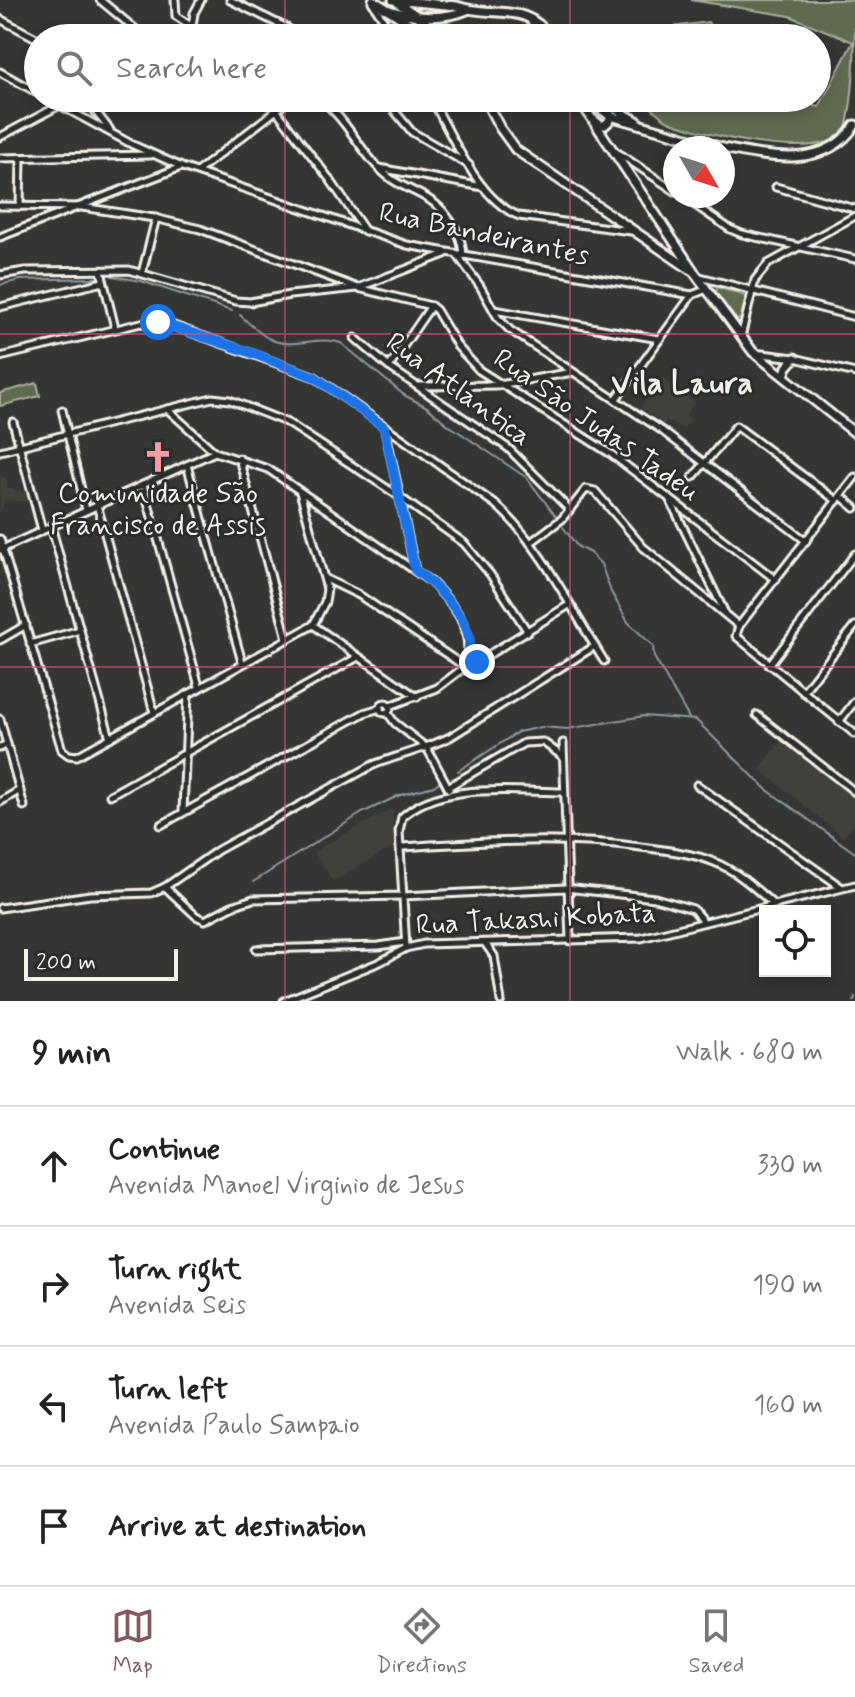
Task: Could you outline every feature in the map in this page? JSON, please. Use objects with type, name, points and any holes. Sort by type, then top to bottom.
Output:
[{"type":"main road","points":[[372,0],[411,24]]},
{"type":"main road","points":[[391,0],[457,6],[467,10],[506,11],[539,24]]},
{"type":"main road","points":[[391,0],[428,24]]},
{"type":"main road","points":[[383,8],[419,17],[457,14],[467,10]]},
{"type":"main road","points":[[431,24],[435,16]]},
{"type":"main road","points":[[530,18],[534,24]]},
{"type":"main road","points":[[399,24],[408,22]]},
{"type":"main road","points":[[491,112],[516,150],[697,275]]},
{"type":"main road","points":[[587,112],[741,338],[753,352],[855,433]]},
{"type":"main road","points":[[611,148],[605,125],[610,112],[679,136]]},
{"type":"main road","points":[[589,116],[598,124],[605,125]]},
{"type":"main road","points":[[735,150],[775,156],[817,154],[843,140],[855,125]]},
{"type":"main road","points":[[784,376],[795,358]]},
{"type":"street","points":[[100,0],[129,24]]},
{"type":"street","points":[[175,0],[176,16],[188,24]]},
{"type":"street","points":[[192,24],[201,0]]},
{"type":"street","points":[[230,0],[279,24]]},
{"type":"street","points":[[372,0],[387,24]]},
{"type":"street","points":[[0,19],[24,32]]},
{"type":"street","points":[[0,72],[24,85]]},
{"type":"street","points":[[0,137],[47,112]]},
{"type":"street","name":"Rua Bandeirantes","points":[[73,112],[182,167],[407,245],[692,295]]},
{"type":"street","points":[[96,112],[113,134]]},
{"type":"street","points":[[198,172],[276,112]]},
{"type":"street","points":[[278,112],[331,181],[365,232]]},
{"type":"street","points":[[335,112],[378,167],[395,182],[438,206],[457,229],[463,241],[460,256],[493,310],[510,330],[616,399],[806,541]]},
{"type":"street","points":[[396,112],[412,132],[470,165]]},
{"type":"street","points":[[439,112],[483,187],[498,205],[519,216],[632,231]]},
{"type":"street","points":[[611,148],[663,183]]},
{"type":"street","points":[[0,158],[154,155]]},
{"type":"street","points":[[20,206],[21,158]]},
{"type":"street","points":[[0,237],[182,167]]},
{"type":"street","points":[[378,167],[483,187]]},
{"type":"street","points":[[776,187],[855,209]]},
{"type":"street","points":[[0,206],[82,207],[156,218],[242,242],[358,288],[431,306],[389,367]]},
{"type":"street","points":[[699,208],[730,229],[855,259]]},
{"type":"street","points":[[741,338],[755,280],[768,264],[855,216]]},
{"type":"street","points":[[142,273],[156,218]]},
{"type":"street","points":[[0,275],[25,271],[129,270],[242,302],[358,288],[446,253]]},
{"type":"street","points":[[101,271],[115,328]]},
{"type":"street","points":[[697,275],[855,317]]},
{"type":"street","points":[[0,307],[103,282]]},
{"type":"street","points":[[616,399],[692,295],[707,289]]},
{"type":"street","name":"Rua São Judas Tadeu","points":[[431,306],[469,361],[499,385],[611,454],[776,580]]},
{"type":"street","points":[[493,310],[659,339]]},
{"type":"street","points":[[0,357],[115,328],[158,322],[315,377],[512,519],[604,661]]},
{"type":"street","name":"Rua Atlantica","points":[[355,338],[389,367],[508,448],[570,510]]},
{"type":"street","points":[[753,352],[795,358],[855,373]]},
{"type":"street","points":[[416,386],[499,385],[573,372]]},
{"type":"street","points":[[0,451],[220,398],[257,409],[288,423],[397,495],[474,553],[528,632]]},
{"type":"street","points":[[166,409],[215,452],[268,469],[415,570],[439,590],[467,631],[470,642],[465,664]]},
{"type":"street","points":[[62,410],[86,510]]},
{"type":"street","points":[[13,422],[42,530]]},
{"type":"street","points":[[384,427],[415,570]]},
{"type":"street","points":[[693,477],[732,428],[740,427],[855,508]]},
{"type":"street","points":[[2,549],[215,452]]},
{"type":"street","points":[[239,458],[287,638]]},
{"type":"street","points":[[187,465],[242,662]]},
{"type":"street","points":[[855,477],[736,633],[737,639],[855,734]]},
{"type":"street","points":[[143,485],[199,686]]},
{"type":"street","points":[[530,543],[570,510],[586,489],[598,493],[643,547],[739,626]]},
{"type":"street","points":[[0,539],[64,753],[73,756],[82,754],[313,625],[327,595],[300,492]]},
{"type":"street","points":[[668,496],[726,615]]},
{"type":"street","points":[[97,505],[154,712]]},
{"type":"street","points":[[51,526],[110,738]]},
{"type":"street","points":[[769,665],[855,554]]},
{"type":"street","points":[[325,579],[359,595],[465,664]]},
{"type":"street","points":[[388,709],[447,683],[465,664],[528,632],[569,605]]},
{"type":"street","points":[[0,640],[26,625]]},
{"type":"street","points":[[313,625],[417,697]]},
{"type":"street","points":[[803,692],[855,626]]},
{"type":"street","points":[[30,644],[80,630]]},
{"type":"street","points":[[0,908],[90,895],[151,893],[165,887],[218,850],[373,765],[427,748],[450,737],[595,646]]},
{"type":"street","points":[[110,795],[358,657]]},
{"type":"street","points":[[183,812],[188,694]]},
{"type":"street","points":[[839,722],[855,701]]},
{"type":"street","points":[[161,825],[385,703],[395,723],[427,748],[449,790]]},
{"type":"street","points":[[757,715],[855,792]]},
{"type":"street","points":[[0,719],[24,806]]},
{"type":"street","points":[[284,1001],[380,962],[406,945],[399,831],[402,817],[524,743],[543,742],[562,756]]},
{"type":"street","points":[[563,743],[564,841],[570,941]]},
{"type":"street","points":[[0,748],[7,744]]},
{"type":"street","points":[[697,785],[842,888]]},
{"type":"street","points":[[0,802],[20,790]]},
{"type":"street","points":[[449,790],[564,792]]},
{"type":"street","points":[[401,847],[564,841],[614,843],[664,850],[714,862],[746,881],[774,905]]},
{"type":"street","name":"Rua Takashi Kobata","points":[[774,905],[855,885]]},
{"type":"street","points":[[165,887],[196,916],[205,920],[253,899],[566,888],[668,901],[693,909],[704,922]]},
{"type":"street","name":"Rua Takashi Kobata","points":[[256,949],[641,938],[759,909]]},
{"type":"street","points":[[485,943],[494,956],[501,1001]]},
{"type":"shaded area","points":[[662,377],[695,402],[685,415],[691,420],[683,429],[667,421],[663,424],[641,407]]},
{"type":"shaded area","points":[[0,477],[7,479],[7,488],[27,494],[28,502],[4,500],[0,515]]},
{"type":"shaded area","points":[[781,741],[855,798],[855,823],[843,837],[760,769]]},
{"type":"shaded area","points":[[393,808],[392,838],[395,838],[395,846],[333,881],[313,852]]},
{"type":"green space","points":[[691,0],[855,0],[855,48],[849,115],[846,128],[834,139],[814,145],[762,144],[685,127],[656,112],[831,112],[831,84],[853,42],[831,33],[831,24],[809,24],[790,16]]},
{"type":"green space","points":[[717,287],[746,296],[741,319],[735,320],[716,293]]},
{"type":"green space","points":[[37,383],[40,396],[0,406],[0,393]]},
{"type":"waterway","points":[[112,276],[141,281],[232,311]]},
{"type":"waterway","points":[[0,285],[20,280],[97,278]]},
{"type":"waterway","points":[[240,315],[262,334],[278,342],[341,343],[404,395],[427,407],[527,478],[557,518]]},
{"type":"waterway","points":[[563,527],[577,546],[601,564],[611,592],[628,622],[653,646],[654,657],[689,718]]},
{"type":"waterway","points":[[458,771],[518,732],[542,727],[567,729],[644,716],[696,720],[766,789],[855,853]]},
{"type":"waterway","points":[[253,882],[362,813],[400,795],[439,782]]},
{"type":"waterway","points":[[854,1001],[855,997]]},
{"type":"place","name":"Comunidade São Francisco de Assis","points":[[158,457]]},
{"type":"district","name":"Vila Laura","points":[[682,384]]},
{"type":"route","points":[[158,322],[315,377],[384,427],[415,570],[431,582],[450,604],[467,631],[470,642],[467,661],[477,662]]}]
